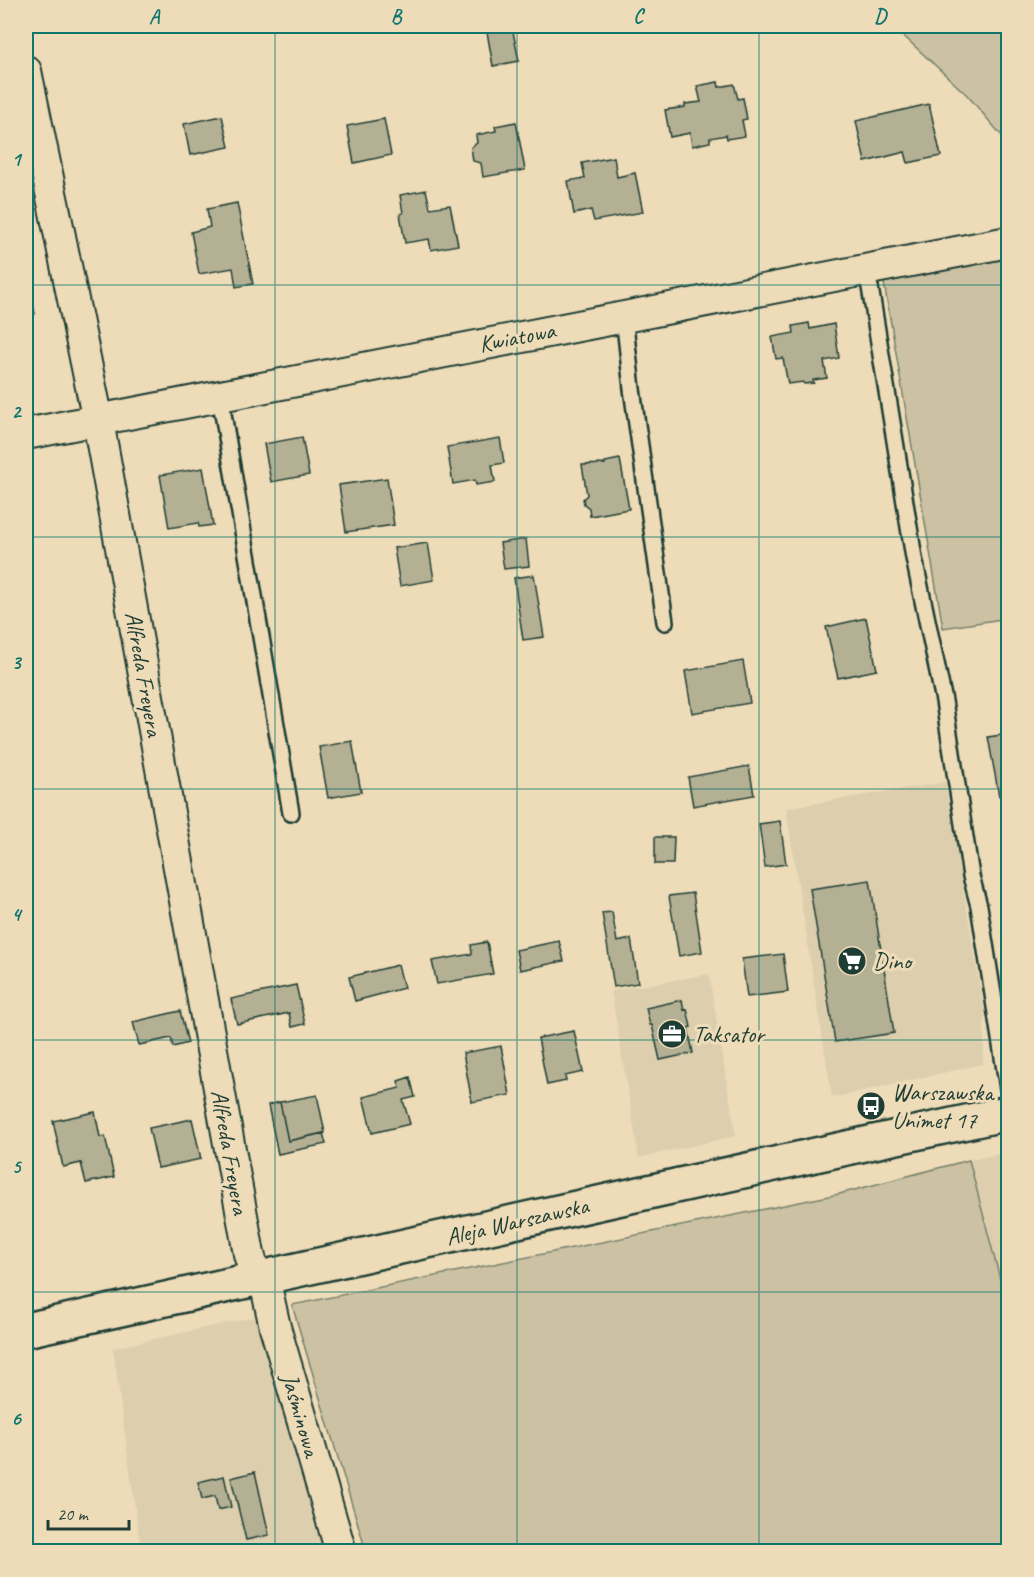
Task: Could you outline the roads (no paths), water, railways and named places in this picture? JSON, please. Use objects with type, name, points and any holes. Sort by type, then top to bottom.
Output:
[{"type":"street","name":"Alfreda Freyera","points":[[26,71],[98,421],[249,1254],[260,1277]]},
{"type":"street","name":"Kwiatowa","points":[[26,434],[1008,242]]},
{"type":"street","name":"Aleja Warszawska","points":[[26,1330],[1008,1113]]},
{"type":"street","name":"Jaśminowa","points":[[260,1277],[341,1551]]},
{"type":"lane","points":[[865,270],[870,287],[914,558],[944,701],[970,876],[979,906],[1008,1089]]},
{"type":"lane","points":[[624,316],[664,622]]},
{"type":"lane","points":[[220,396],[291,813]]},
{"type":"place","name":"Dino","points":[[852,961]]},
{"type":"place","name":"Taksator","points":[[672,1034]]},
{"type":"place","name":"Warszawska Unimet 17","points":[[871,1106]]}]
